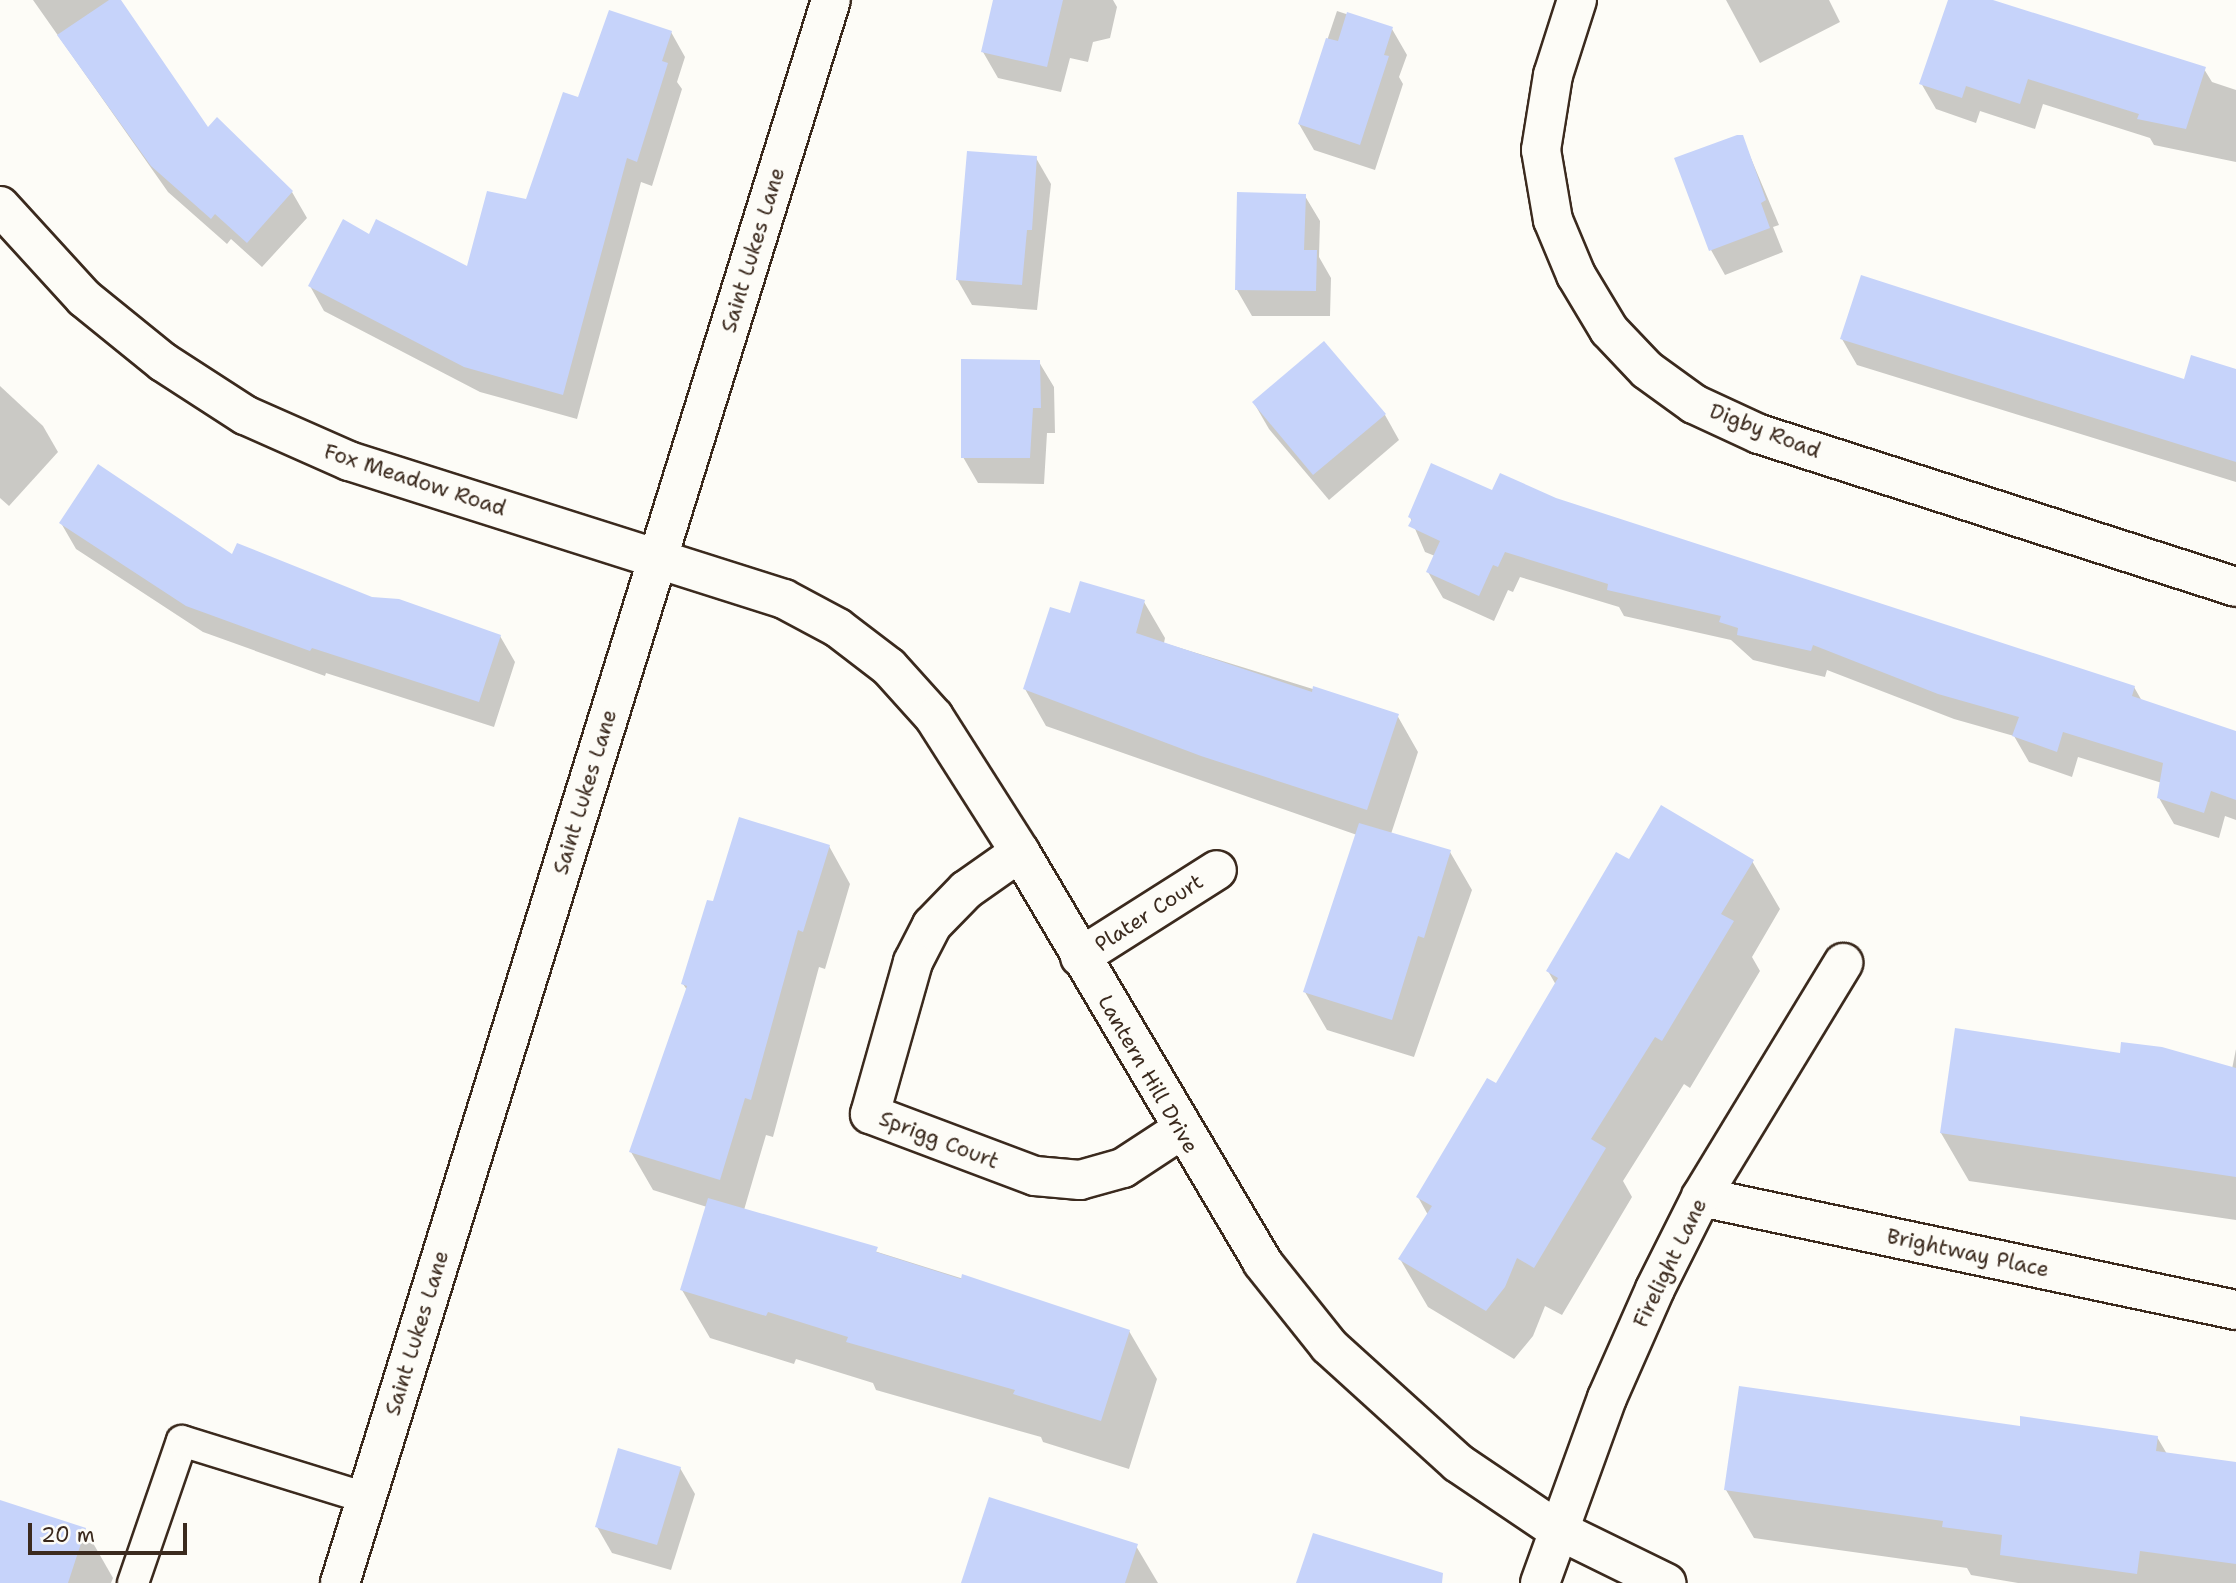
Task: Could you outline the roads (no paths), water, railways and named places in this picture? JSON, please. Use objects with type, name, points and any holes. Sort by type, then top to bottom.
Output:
[{"type":"street","name":"Saint Lukes Lane","points":[[340,1583],[831,0]]},
{"type":"street","name":"Digby Road","points":[[1577,0],[1553,75],[1541,150],[1553,220],[1576,275],[1609,330],[1647,370],[1694,404],[1759,434],[2236,587]]},
{"type":"street","name":"Fox Meadow Road","points":[[0,206],[84,298],[163,362],[245,415],[349,461],[658,556]]},
{"type":"street","name":"Lantern Hill Drive","points":[[658,556],[784,599],[838,628],[889,667],[934,717],[1020,852],[1181,1130],[1262,1262],[1329,1346],[1458,1463],[1556,1529],[1666,1583]]},
{"type":"street","name":"Sprigg Court","points":[[1020,852],[966,890],[932,925],[913,962],[870,1114],[1035,1175],[1080,1180],[1123,1168],[1181,1130]]},
{"type":"street","name":"Plater Court","points":[[1080,957],[1217,870]]},
{"type":"street","name":"Firelight Lane","points":[[1540,1583],[1556,1529],[1607,1398],[1701,1197],[1843,963]]},
{"type":"street","name":"Brightway Place","points":[[1701,1197],[2236,1310]]},
{"type":"lane","points":[[133,1583],[182,1441],[366,1498]]}]
